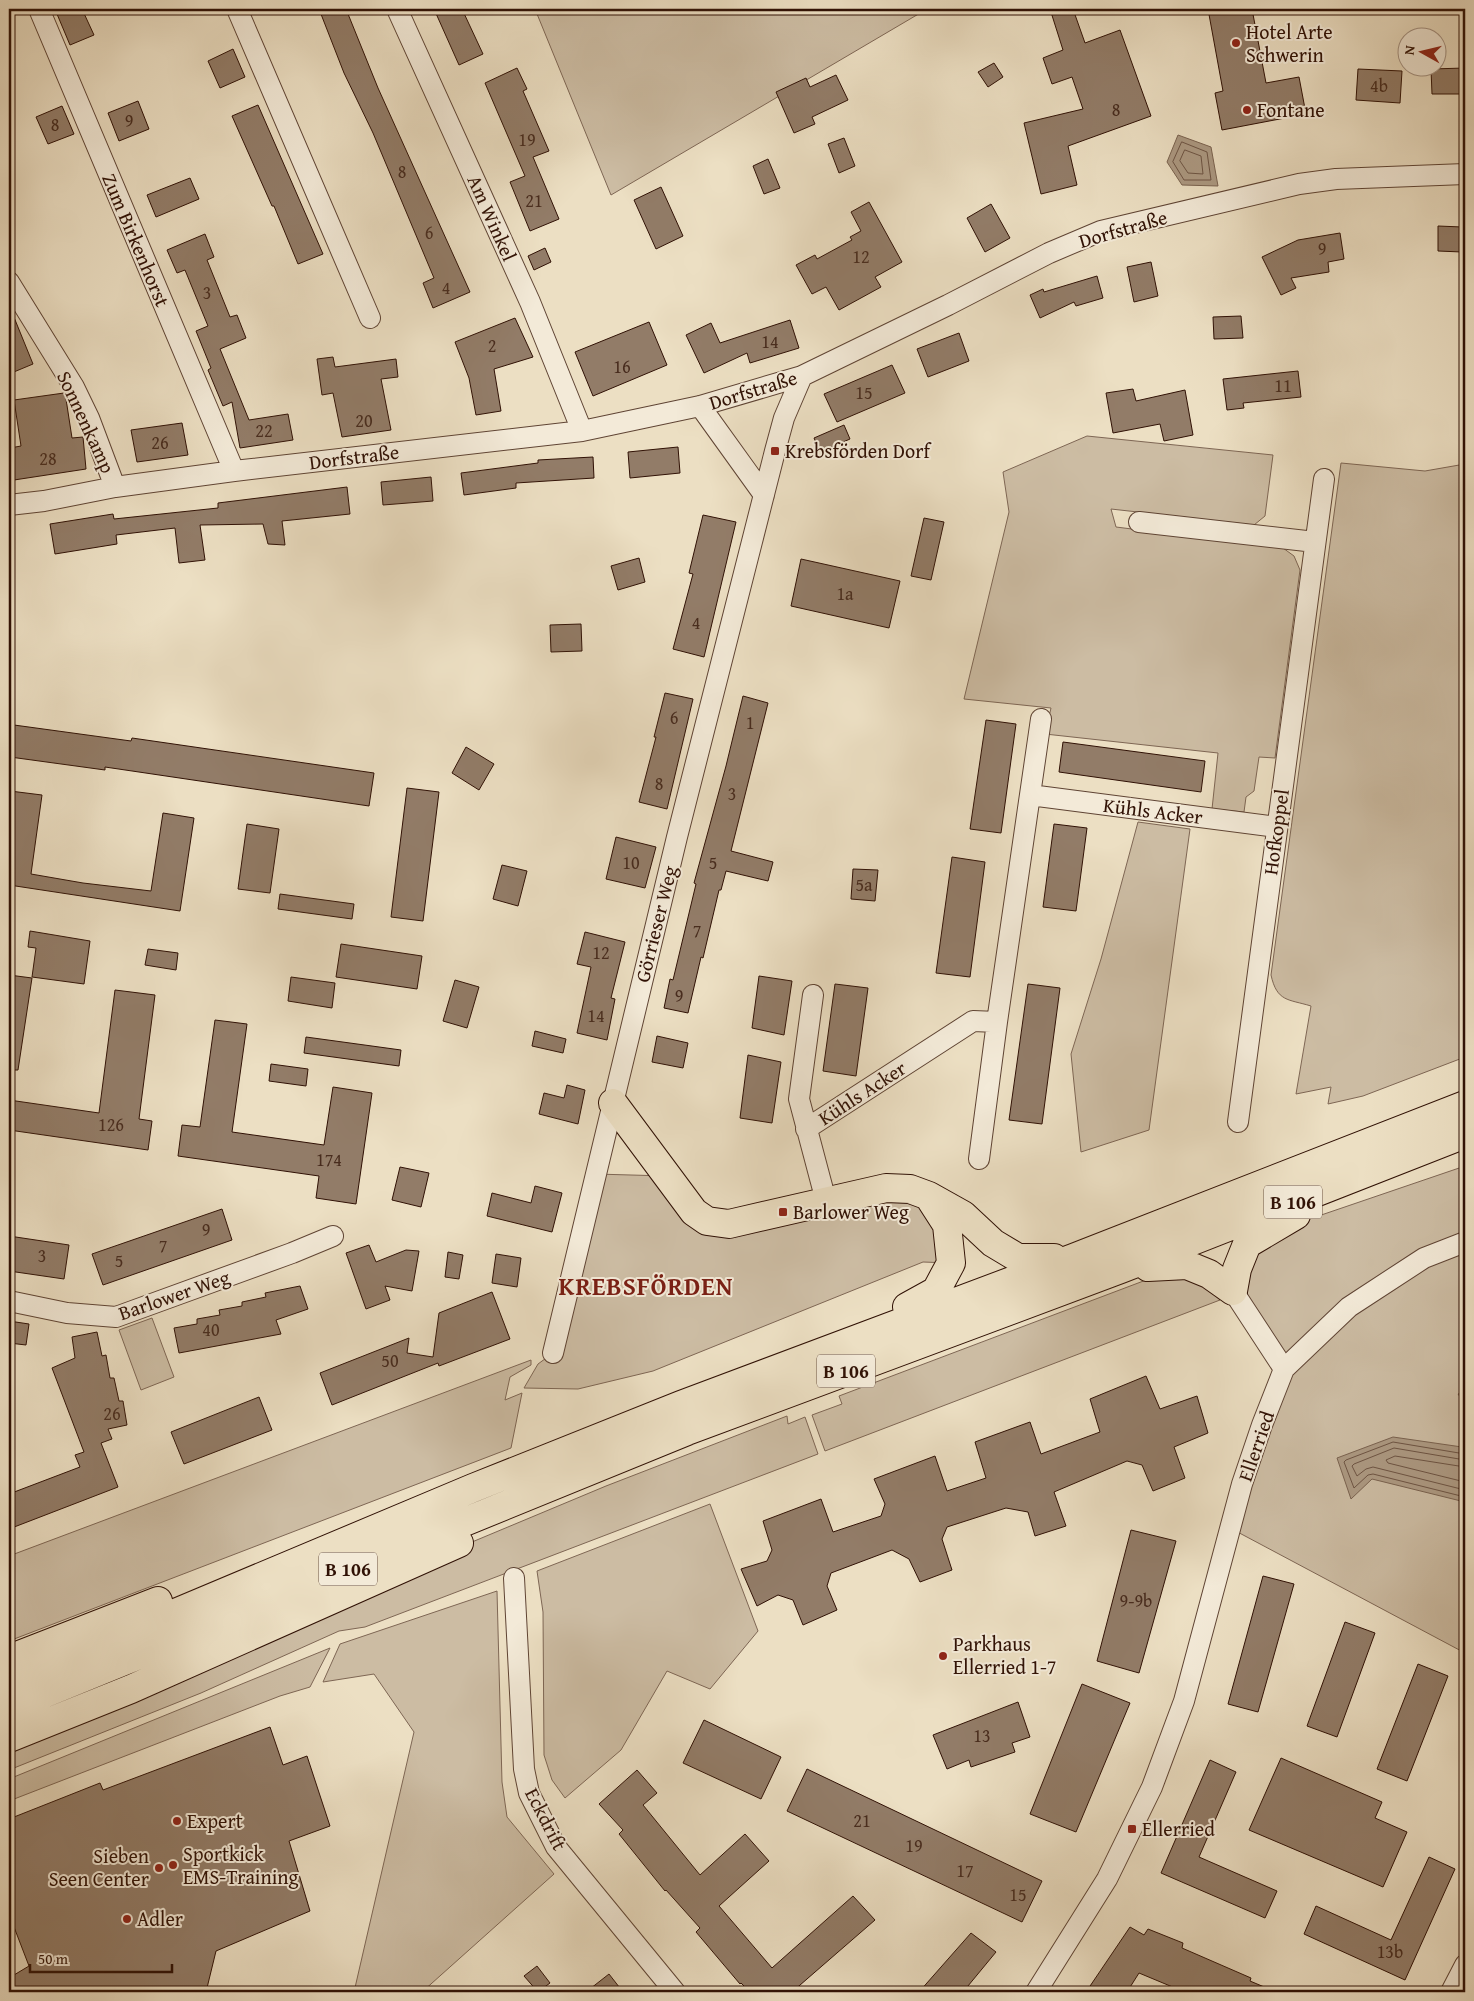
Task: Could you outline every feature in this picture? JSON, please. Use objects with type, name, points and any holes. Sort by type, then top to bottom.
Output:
[{"type":"highway","points":[[613,1103],[694,1212],[707,1221],[728,1224],[886,1188],[910,1189],[929,1196],[963,1215],[993,1243],[1018,1258],[1073,1258]]},
{"type":"highway","name":"B 106","points":[[9,1680],[124,1635],[473,1488],[681,1405],[849,1340],[1073,1258],[1465,1105]]},
{"type":"highway","name":"B 106","points":[[9,1708],[687,1431],[1121,1269],[1465,1134]]},
{"type":"highway","points":[[1121,1269],[1188,1265],[1209,1274],[1233,1292],[1237,1269],[1247,1244],[1373,1170]]},
{"type":"highway","points":[[849,1340],[936,1291],[951,1263],[947,1225],[929,1196]]},
{"type":"highway","points":[[9,1659],[209,1581],[510,1456],[681,1405]]},
{"type":"highway","points":[[9,1738],[131,1689],[522,1515],[687,1431]]},
{"type":"street","name":"Zum Birkenhorst","points":[[38,9],[234,471]]},
{"type":"street","points":[[237,9],[370,318]]},
{"type":"street","name":"Am Winkel","points":[[397,9],[530,302],[582,431]]},
{"type":"street","name":"Dorfstraße","points":[[9,505],[44,501],[116,487],[234,471],[582,431],[700,406],[802,376],[1049,253],[1102,232],[1299,184],[1336,179],[1465,174]]},
{"type":"street","name":"Sonnenkamp","points":[[9,282],[74,388],[89,418],[116,487]]},
{"type":"street","name":"Görrieser Weg","points":[[552,1353],[719,667],[784,418],[802,376]]},
{"type":"street","points":[[700,406],[764,495]]},
{"type":"street","name":"Hofkoppel","points":[[1238,1122],[1324,479]]},
{"type":"street","points":[[1139,522],[1315,542]]},
{"type":"street","points":[[980,1159],[997,1022],[1041,720]]},
{"type":"street","name":"Kühls Acker","points":[[1030,795],[1277,827]]},
{"type":"street","name":"Kühls Acker","points":[[813,995],[799,1099],[826,1201]]},
{"type":"street","name":"Kühls Acker","points":[[806,1129],[973,1021],[997,1022]]},
{"type":"street","name":"Barlower Weg","points":[[9,1302],[66,1313],[116,1317],[283,1257],[333,1236]]},
{"type":"street","name":"Ellerried","points":[[1036,1992],[1107,1879],[1152,1787],[1184,1701],[1242,1484],[1262,1425],[1284,1370],[1349,1307],[1424,1258],[1465,1242]]},
{"type":"street","points":[[1233,1292],[1284,1370]]},
{"type":"street","name":"Eckdrift","points":[[514,1578],[524,1770],[529,1793],[556,1847],[676,1992]]},
{"type":"street","points":[[1450,1992],[1465,1965]]},
{"type":"shaded area","points":[[535,9],[927,9],[611,195]]},
{"type":"shaded area","points":[[1087,436],[1273,455],[1265,516],[1254,525],[1111,509],[1116,527],[1283,548],[1294,556],[1300,570],[1275,758],[1259,757],[1254,791],[1246,797],[1244,812],[1212,809],[1218,753],[1045,734],[1051,708],[964,699],[1009,512],[1003,472]]},
{"type":"shaded area","points":[[1341,463],[1425,471],[1465,464],[1465,1057],[1363,1096],[1328,1104],[1331,1087],[1296,1094],[1311,1006],[1280,995],[1273,984],[1271,975]]},
{"type":"shaded area","points":[[1138,822],[1190,829],[1149,1130],[1081,1152],[1071,1054],[1101,959]]},
{"type":"shaded area","points":[[1465,1166],[1465,1391],[1458,1394],[1465,1404],[1465,1653],[1230,1528],[1284,1370],[1238,1300],[1250,1256],[1289,1226]]},
{"type":"shaded area","points":[[595,1174],[667,1176],[694,1212],[783,1212],[929,1196],[951,1263],[923,1262],[653,1371],[578,1389],[524,1388],[538,1364],[553,1353]]},
{"type":"shaded area","points":[[1154,1277],[1197,1279],[1220,1300],[825,1451],[812,1415],[842,1404],[839,1396]]},
{"type":"shaded area","points":[[152,1318],[174,1377],[141,1390],[119,1330]]},
{"type":"shaded area","points":[[531,1360],[531,1365],[510,1377],[505,1400],[522,1393],[511,1448],[9,1641],[9,1556]]},
{"type":"shaded area","points":[[787,1416],[788,1424],[805,1417],[818,1454],[365,1627],[339,1631],[201,1693],[9,1770],[9,1747],[417,1565],[606,1486]]},
{"type":"shaded area","points":[[710,1504],[758,1631],[710,1689],[667,1671],[621,1750],[565,1798],[552,1780],[544,1755],[543,1612],[537,1571]]},
{"type":"shaded area","points":[[497,1591],[502,1782],[507,1817],[554,1874],[422,1992],[354,1992],[414,1732],[374,1674],[323,1682],[340,1644]]},
{"type":"shaded area","points":[[330,1648],[310,1687],[280,1696],[9,1801],[9,1779]]},
{"type":"water","points":[[1178,135],[1211,147],[1218,186],[1182,185],[1167,162]]},
{"type":"water","points":[[1393,1437],[1462,1447],[1465,1450],[1465,1502],[1372,1479],[1351,1499],[1337,1458]]},
{"type":"building","points":[[71,9],[82,9],[94,35],[70,45],[57,14]]},
{"type":"building","points":[[319,9],[346,9],[378,88],[470,292],[433,308],[423,283],[434,278],[373,133],[344,73]]},
{"type":"building","points":[[434,9],[462,9],[483,54],[459,65]]},
{"type":"building","points":[[1050,9],[1073,9],[1085,43],[1120,30],[1151,116],[1068,146],[1077,185],[1041,194],[1024,123],[1083,109],[1072,77],[1052,84],[1043,58],[1063,50]]},
{"type":"building","name":"Hotel Arte Schwerin","points":[[1208,9],[1252,9],[1266,83],[1299,77],[1306,114],[1222,130],[1215,93],[1223,91]]},
{"type":"building","points":[[233,49],[245,77],[220,88],[208,61]]},
{"type":"building","points":[[994,63],[1003,77],[988,87],[978,72]]},
{"type":"building","points":[[517,68],[527,89],[523,91],[549,151],[533,157],[559,219],[530,231],[510,182],[525,176],[485,83]]},
{"type":"building","points":[[1465,68],[1465,94],[1432,94],[1431,78],[1446,78],[1446,69]]},
{"type":"building","points":[[1358,69],[1396,71],[1396,78],[1402,78],[1400,103],[1356,100]]},
{"type":"building","points":[[836,75],[848,100],[812,117],[815,124],[794,133],[776,92],[806,78],[810,87]]},
{"type":"building","points":[[138,101],[149,129],[119,141],[108,113]]},
{"type":"building","points":[[258,105],[323,254],[298,264],[274,206],[272,206],[232,116]]},
{"type":"building","points":[[62,106],[74,134],[48,144],[36,117]]},
{"type":"building","points":[[844,138],[855,166],[839,173],[828,144]]},
{"type":"building","points":[[768,159],[780,188],[764,194],[753,166]]},
{"type":"building","points":[[190,178],[199,199],[156,217],[147,195]]},
{"type":"building","points":[[661,187],[683,236],[656,249],[634,200]]},
{"type":"building","points":[[869,202],[902,262],[875,277],[881,287],[839,310],[826,287],[812,294],[796,265],[815,255],[817,259],[852,240],[850,237],[861,231],[851,212]]},
{"type":"building","points":[[991,204],[1010,238],[985,252],[967,218]]},
{"type":"building","points":[[1438,226],[1462,227],[1462,252],[1438,251]]},
{"type":"building","points":[[1340,233],[1344,259],[1328,262],[1329,272],[1291,278],[1296,288],[1281,295],[1262,257],[1298,240]]},
{"type":"building","points":[[205,234],[214,257],[207,260],[230,317],[237,315],[246,338],[220,349],[249,420],[288,414],[293,440],[240,448],[232,402],[223,406],[208,370],[211,368],[196,331],[208,326],[185,270],[177,273],[167,250]]},
{"type":"building","points":[[545,248],[551,262],[534,270],[528,256]]},
{"type":"building","points":[[1151,262],[1158,296],[1134,302],[1127,267]]},
{"type":"building","points":[[1097,276],[1103,298],[1076,306],[1074,302],[1040,318],[1030,295],[1043,289],[1044,292]]},
{"type":"building","points":[[9,305],[33,364],[9,374]]},
{"type":"building","points":[[1241,316],[1243,338],[1214,339],[1213,317]]},
{"type":"building","points":[[515,318],[533,357],[494,369],[501,411],[476,415],[469,378],[455,342]]},
{"type":"building","points":[[790,320],[799,348],[750,363],[747,353],[704,373],[686,335],[711,323],[720,343]]},
{"type":"building","points":[[649,322],[667,365],[593,396],[575,352]]},
{"type":"building","points":[[959,333],[969,361],[928,377],[917,349]]},
{"type":"building","points":[[333,357],[335,367],[396,359],[398,377],[381,379],[391,430],[342,437],[333,393],[322,395],[317,359]]},
{"type":"building","points":[[892,365],[905,393],[837,422],[824,394]]},
{"type":"building","points":[[1298,371],[1301,397],[1243,403],[1244,408],[1227,410],[1223,379]]},
{"type":"building","points":[[1133,389],[1136,401],[1185,390],[1193,435],[1164,441],[1160,424],[1113,433],[1106,393]]},
{"type":"building","points":[[64,393],[72,438],[83,437],[86,469],[14,480],[10,448],[21,446],[14,400]]},
{"type":"building","points":[[182,423],[188,455],[137,462],[131,430]]},
{"type":"building","points":[[844,425],[850,439],[820,452],[814,438]]},
{"type":"building","points":[[678,447],[680,473],[630,478],[628,452]]},
{"type":"building","points":[[593,457],[594,478],[516,483],[516,488],[464,495],[461,473],[538,463],[538,460]]},
{"type":"building","points":[[431,477],[433,501],[383,505],[381,482]]},
{"type":"building","points":[[347,487],[350,514],[282,521],[285,545],[268,544],[263,524],[200,525],[205,560],[179,563],[175,528],[116,535],[117,544],[55,554],[50,524],[113,514],[114,519],[218,508],[218,503]]},
{"type":"building","points":[[703,515],[736,522],[704,657],[673,649],[693,574],[689,573]]},
{"type":"building","points":[[924,518],[944,522],[931,580],[911,576]]},
{"type":"building","points":[[639,558],[645,582],[618,590],[611,566]]},
{"type":"building","points":[[801,559],[900,581],[889,628],[791,606]]},
{"type":"building","points":[[581,624],[582,651],[551,652],[550,625]]},
{"type":"building","points":[[665,693],[693,699],[667,809],[639,802]]},
{"type":"building","points":[[743,696],[768,703],[731,851],[773,862],[768,881],[726,871],[721,890],[719,890],[703,958],[701,957],[688,1013],[664,1008],[670,979],[673,980],[696,884],[694,883]]},
{"type":"building","points":[[986,720],[1016,724],[1001,833],[970,829]]},
{"type":"building","points":[[14,725],[131,741],[132,738],[374,773],[369,806],[105,767],[105,770],[10,757]]},
{"type":"building","points":[[1063,742],[1205,761],[1201,792],[1059,772]]},
{"type":"building","points":[[466,747],[494,764],[479,790],[452,773]]},
{"type":"building","points":[[407,788],[439,792],[423,921],[391,917]]},
{"type":"building","points":[[10,791],[42,795],[31,874],[83,883],[151,891],[163,813],[194,818],[180,911],[9,885]]},
{"type":"building","points":[[247,824],[279,829],[270,893],[238,889]]},
{"type":"building","points":[[1054,824],[1087,828],[1076,911],[1043,907]]},
{"type":"building","points":[[616,837],[656,847],[645,888],[606,879]]},
{"type":"building","points":[[952,857],[985,862],[970,977],[936,973]]},
{"type":"building","points":[[502,865],[527,871],[518,906],[493,899]]},
{"type":"building","points":[[853,869],[878,870],[875,901],[851,899]]},
{"type":"building","points":[[280,894],[354,904],[352,919],[278,909]]},
{"type":"building","points":[[30,931],[90,941],[84,984],[32,977],[36,948],[28,947]]},
{"type":"building","points":[[585,932],[625,942],[611,998],[615,999],[607,1040],[577,1033],[591,967],[577,964]]},
{"type":"building","points":[[341,944],[422,956],[417,989],[336,977]]},
{"type":"building","points":[[148,949],[178,953],[176,970],[145,965]]},
{"type":"building","points":[[9,975],[32,978],[18,1070],[9,1070]]},
{"type":"building","points":[[759,976],[792,981],[784,1035],[752,1028]]},
{"type":"building","points":[[291,977],[335,983],[332,1008],[288,1001]]},
{"type":"building","points":[[455,980],[479,987],[467,1028],[443,1021]]},
{"type":"building","points":[[835,984],[868,988],[856,1076],[823,1071]]},
{"type":"building","points":[[1028,984],[1060,988],[1042,1124],[1009,1120]]},
{"type":"building","points":[[115,990],[155,995],[139,1119],[152,1121],[148,1150],[9,1130],[9,1100],[99,1113]]},
{"type":"building","points":[[215,1020],[247,1024],[232,1132],[324,1145],[333,1087],[372,1093],[356,1204],[316,1198],[319,1176],[178,1156],[182,1125],[200,1127]]},
{"type":"building","points":[[535,1031],[566,1039],[563,1053],[532,1046]]},
{"type":"building","points":[[657,1036],[688,1043],[683,1068],[652,1062]]},
{"type":"building","points":[[306,1037],[401,1050],[399,1066],[304,1053]]},
{"type":"building","points":[[748,1055],[781,1062],[772,1123],[740,1118]]},
{"type":"building","points":[[271,1064],[308,1069],[306,1086],[269,1081]]},
{"type":"building","points":[[567,1085],[585,1090],[578,1124],[539,1114],[544,1093],[564,1098]]},
{"type":"building","points":[[400,1167],[429,1173],[421,1207],[392,1200]]},
{"type":"building","points":[[535,1186],[562,1193],[552,1232],[487,1216],[492,1193],[531,1203]]},
{"type":"building","points":[[222,1209],[232,1240],[103,1285],[92,1254]]},
{"type":"building","points":[[9,1236],[69,1245],[64,1279],[9,1271]]},
{"type":"building","points":[[369,1245],[376,1262],[406,1250],[419,1251],[412,1291],[385,1286],[390,1300],[366,1309],[346,1253]]},
{"type":"building","points":[[448,1252],[463,1255],[459,1279],[445,1277]]},
{"type":"building","points":[[496,1254],[521,1258],[517,1287],[492,1283]]},
{"type":"building","points":[[300,1286],[308,1309],[276,1320],[281,1334],[179,1353],[174,1328],[197,1324],[197,1319],[220,1315],[219,1310],[242,1306],[242,1302],[266,1297],[265,1293]]},
{"type":"building","points":[[492,1292],[510,1339],[439,1366],[438,1363],[332,1405],[320,1373],[409,1338],[407,1353],[433,1357],[439,1313]]},
{"type":"building","points":[[9,1321],[29,1324],[26,1345],[9,1343]]},
{"type":"building","points":[[97,1332],[102,1356],[106,1355],[110,1378],[114,1378],[119,1401],[123,1401],[127,1425],[108,1429],[112,1439],[101,1443],[118,1487],[9,1529],[9,1494],[80,1467],[75,1455],[84,1452],[52,1368],[75,1358],[72,1337]]},
{"type":"building","points":[[1146,1376],[1160,1409],[1197,1396],[1208,1433],[1174,1447],[1185,1478],[1153,1491],[1142,1465],[1127,1461],[1054,1492],[1066,1526],[1035,1536],[1028,1512],[1006,1508],[947,1527],[942,1539],[952,1570],[920,1582],[909,1559],[892,1550],[831,1573],[827,1586],[837,1610],[803,1625],[793,1600],[778,1595],[757,1606],[741,1569],[767,1561],[772,1550],[763,1521],[821,1499],[833,1532],[881,1516],[885,1504],[874,1479],[935,1456],[947,1491],[986,1478],[975,1442],[1030,1422],[1041,1454],[1100,1432],[1090,1399]]},
{"type":"building","points":[[259,1397],[272,1430],[184,1464],[171,1432]]},
{"type":"building","points":[[1131,1530],[1176,1541],[1139,1673],[1097,1661]]},
{"type":"building","points":[[1263,1576],[1294,1584],[1258,1712],[1228,1704]]},
{"type":"building","points":[[1345,1622],[1375,1633],[1337,1737],[1307,1726]]},
{"type":"building","points":[[1418,1664],[1448,1676],[1407,1781],[1377,1769]]},
{"type":"building","points":[[1082,1684],[1130,1703],[1076,1832],[1030,1814]]},
{"type":"building","points":[[1018,1702],[1030,1737],[1012,1743],[1015,1752],[971,1767],[969,1760],[947,1769],[933,1735]]},
{"type":"building","points":[[704,1720],[781,1757],[761,1799],[683,1763]]},
{"type":"building","name":"Sieben Seen Center","points":[[270,1727],[283,1765],[307,1756],[330,1826],[289,1841],[310,1911],[216,1951],[206,1992],[9,1992],[9,1978],[29,1966],[9,1914],[9,1819],[100,1783],[103,1790]]},
{"type":"building","points":[[1281,1758],[1382,1802],[1375,1818],[1407,1832],[1383,1887],[1249,1830]]},
{"type":"building","points":[[1210,1760],[1236,1772],[1199,1857],[1277,1891],[1265,1918],[1161,1873]]},
{"type":"building","points":[[807,1769],[1042,1881],[1022,1922],[787,1811]]},
{"type":"building","points":[[637,1770],[657,1793],[643,1805],[700,1875],[745,1834],[769,1861],[719,1906],[772,1968],[853,1896],[875,1920],[792,1992],[750,1992],[740,1984],[696,1932],[700,1928],[665,1891],[619,1834],[623,1830],[599,1804]]},
{"type":"building","points":[[1429,1857],[1455,1869],[1405,1980],[1304,1934],[1316,1906],[1391,1940]]},
{"type":"building","points":[[1130,1927],[1144,1935],[1148,1929],[1183,1943],[1182,1948],[1251,1978],[1250,1981],[1276,1992],[1173,1992],[1175,1988],[1139,1973],[1127,1992],[1086,1992]]},
{"type":"building","points":[[971,1933],[996,1952],[963,1992],[919,1992]]},
{"type":"building","points":[[537,1966],[550,1983],[538,1992],[524,1976]]},
{"type":"building","points":[[609,1974],[623,1992],[586,1992]]},
{"type":"place","name":"Hotel Arte Schwerin","points":[[1236,43]]},
{"type":"place","name":"Fontane","points":[[1247,110]]},
{"type":"place","name":"Krebsförden Dorf","points":[[775,451]]},
{"type":"place","name":"Barlower Weg","points":[[783,1212]]},
{"type":"place","name":"Parkhaus Ellerried 1-7","points":[[943,1656]]},
{"type":"place","name":"Expert","points":[[177,1821]]},
{"type":"place","name":"Ellerried","points":[[1132,1829]]},
{"type":"place","name":"Sportkick EMS-Training","points":[[173,1865]]},
{"type":"place","name":"Sieben Seen Center","points":[[159,1868]]},
{"type":"place","name":"Adler","points":[[127,1919]]},
{"type":"district","name":"KREBSFÖRDEN","points":[[646,1286]]}]
